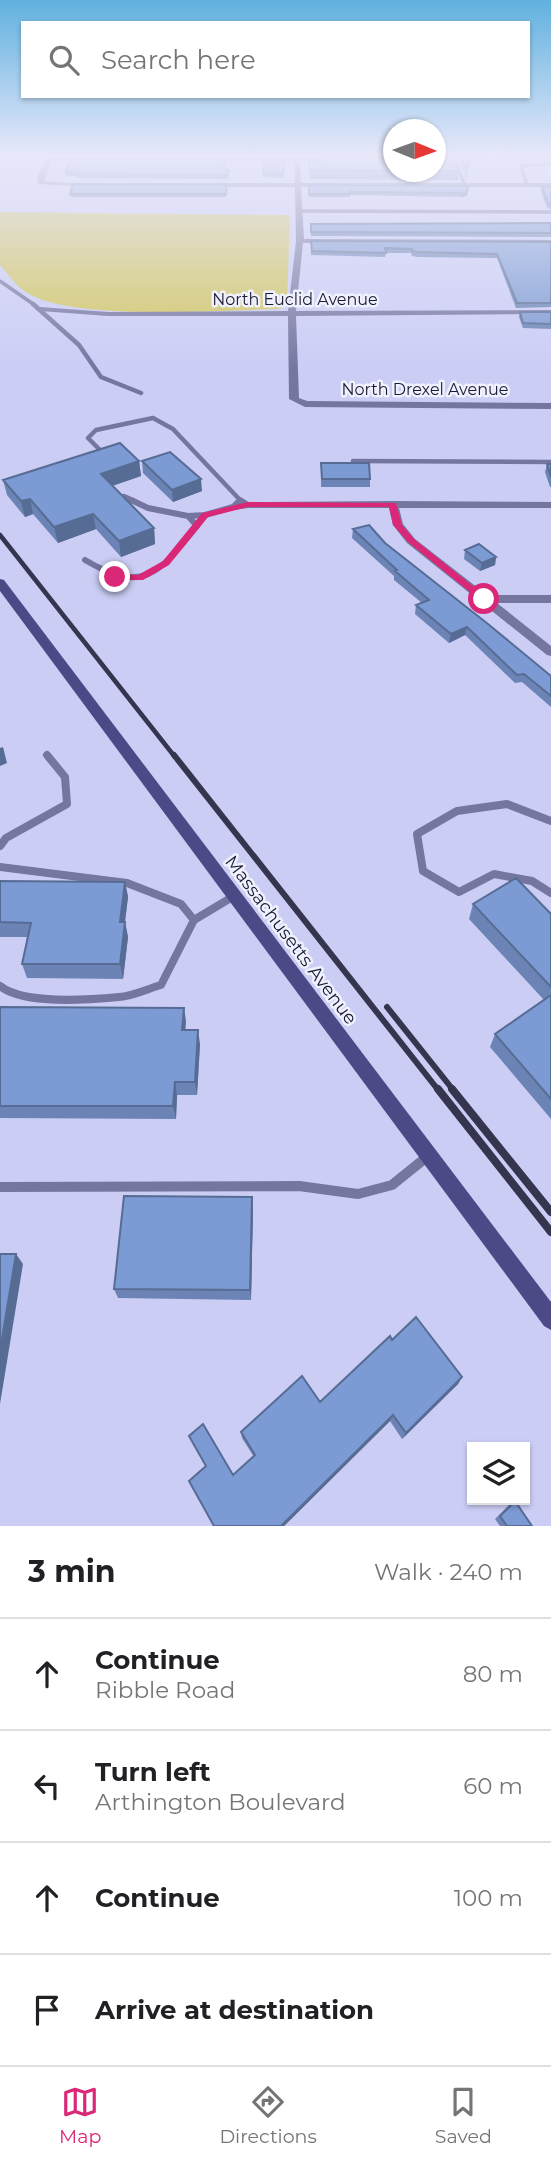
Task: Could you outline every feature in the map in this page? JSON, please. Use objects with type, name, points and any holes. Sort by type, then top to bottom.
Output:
[{"type":"main road","name":"Massachusetts Avenue","points":[[0,583],[551,1319]]},
{"type":"street","points":[[292,312],[300,227]]},
{"type":"street","points":[[300,241],[551,242]]},
{"type":"street","name":"North Euclid Avenue","points":[[40,309],[108,314],[551,312]]},
{"type":"street","name":"North Drexel Avenue","points":[[292,312],[292,396],[300,403],[551,405]]},
{"type":"street","points":[[393,504],[398,525],[411,541],[551,652]]},
{"type":"street","points":[[268,505],[551,505]]},
{"type":"street","points":[[484,599],[551,599]]},
{"type":"lane","points":[[0,281],[40,309],[79,345],[101,377],[141,393]]},
{"type":"lane","points":[[108,458],[88,439],[96,430],[153,418],[173,429],[248,505]]},
{"type":"lane","points":[[353,461],[551,462]]},
{"type":"lane","points":[[124,496],[148,508],[188,516],[248,505],[268,505]]},
{"type":"lane","points":[[233,508],[240,499]]},
{"type":"lane","points":[[85,560],[115,577],[139,578],[166,563],[205,515]]},
{"type":"lane","points":[[188,516],[197,526]]},
{"type":"lane","points":[[0,846],[6,838],[67,804],[65,777],[47,755]]},
{"type":"lane","points":[[551,821],[507,804],[457,811],[417,834],[424,871],[459,892],[494,874],[532,881],[551,893]]},
{"type":"lane","points":[[0,867],[127,883],[181,904],[194,919]]},
{"type":"lane","points":[[0,986],[10,994],[42,999],[121,997],[161,985],[178,956],[194,919],[234,896]]},
{"type":"lane","points":[[0,1187],[299,1186],[358,1194],[392,1185],[429,1156]]},
{"type":"shaded area","points":[[0,227],[290,227],[287,306],[279,309],[148,312],[76,307],[47,301],[26,292],[0,265]]},
{"type":"building","points":[[311,227],[551,227],[551,233],[311,232]]},
{"type":"building","points":[[311,241],[551,242],[551,303],[517,303],[497,254],[418,252],[412,249],[385,248],[386,253],[312,251]]},
{"type":"building","points":[[520,312],[551,312],[551,324],[523,323]]},
{"type":"building","points":[[120,443],[139,461],[101,474],[154,528],[119,541],[93,514],[54,527],[30,499],[21,501],[3,480]]},
{"type":"building","points":[[170,452],[201,479],[172,490],[142,461]]},
{"type":"building","points":[[321,463],[369,463],[370,479],[322,479]]},
{"type":"building","points":[[369,525],[385,543],[551,676],[551,696],[524,674],[517,675],[467,627],[451,634],[416,605],[429,600],[353,529]]},
{"type":"building","points":[[479,544],[496,557],[482,563],[465,550]]},
{"type":"building","points":[[516,878],[551,914],[551,987],[473,904]]},
{"type":"building","points":[[0,881],[125,882],[120,922],[125,922],[120,964],[22,964],[31,923],[0,922]]},
{"type":"building","points":[[551,995],[551,1099],[495,1034]]},
{"type":"building","points":[[0,1007],[184,1008],[182,1030],[198,1030],[195,1082],[175,1082],[173,1106],[0,1106]]},
{"type":"building","points":[[124,1196],[252,1197],[250,1290],[114,1289]]},
{"type":"building","points":[[0,1254],[16,1254],[0,1351]]},
{"type":"building","points":[[416,1317],[462,1377],[406,1433],[393,1415],[281,1526],[214,1526],[189,1481],[206,1466],[189,1436],[203,1424],[233,1475],[255,1455],[241,1432],[302,1376],[320,1402],[390,1336],[392,1340]]},
{"type":"building","points":[[511,1505],[518,1505],[532,1526],[507,1526],[500,1516]]},
{"type":"railway","points":[[0,535],[175,757]]},
{"type":"railway","points":[[174,755],[439,1091]]},
{"type":"railway","points":[[387,1007],[454,1091]]},
{"type":"railway","points":[[438,1089],[551,1232]]},
{"type":"railway","points":[[452,1089],[551,1212]]},
{"type":"route","points":[[115,577],[139,578],[166,563],[205,515],[248,505],[393,504],[395,520],[411,541],[484,599]]}]
